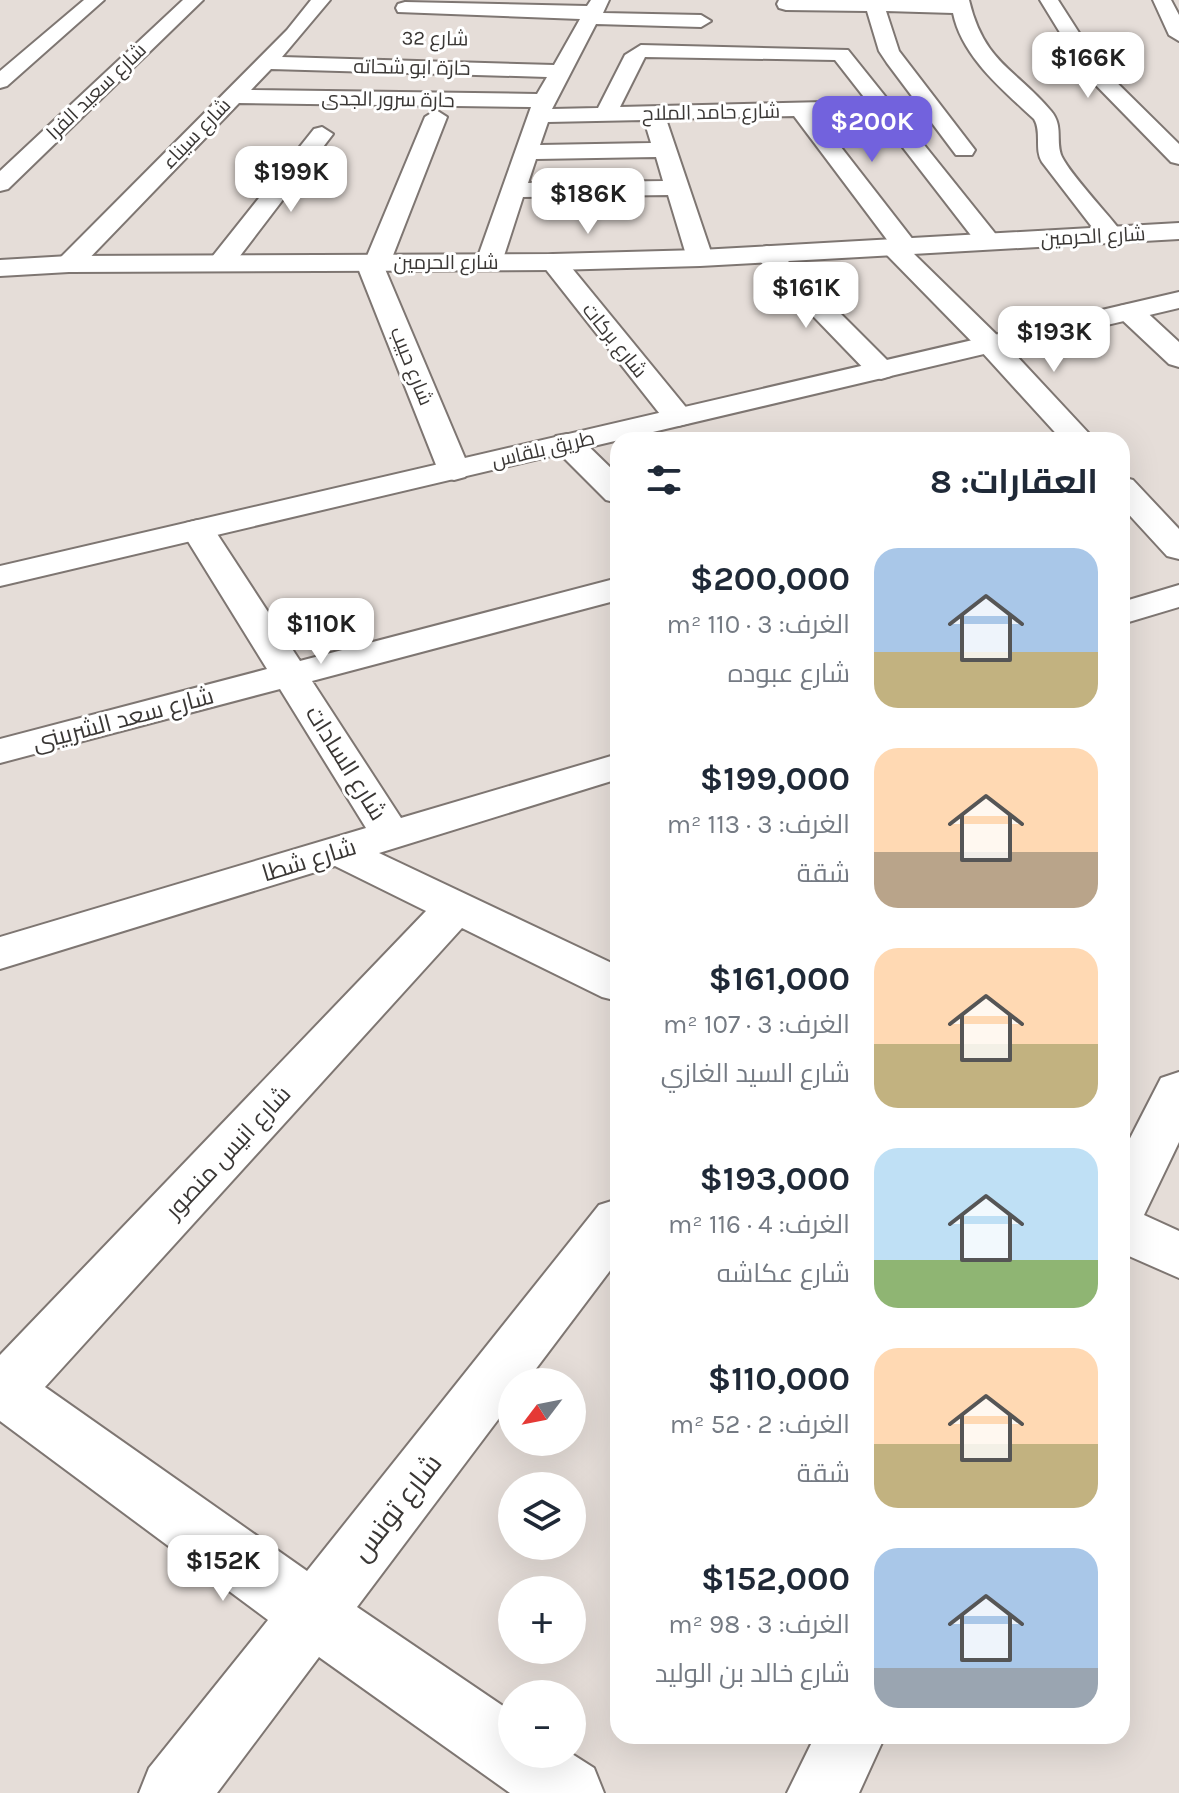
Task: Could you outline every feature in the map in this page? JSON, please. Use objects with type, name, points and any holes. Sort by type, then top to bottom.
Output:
[{"type":"street","points":[[0,82],[95,0]]},
{"type":"street","name":"شارع سعيد الفرا","points":[[0,184],[147,41],[194,0]]},
{"type":"street","name":"شارع سيناء","points":[[69,264],[294,34],[321,0]]},
{"type":"street","points":[[1049,0],[1093,71],[1179,157]]},
{"type":"street","points":[[1162,0],[1179,35]]},
{"type":"street","points":[[796,51],[781,1],[960,4],[977,46],[999,75],[1043,115],[1049,125],[1050,157],[1111,235]]},
{"type":"street","points":[[874,3],[889,51],[964,150]]},
{"type":"street","points":[[405,8],[594,10],[701,21]]},
{"type":"street","points":[[489,262],[542,109],[560,71],[568,41],[594,10]]},
{"type":"street","points":[[294,34],[326,35]]},
{"type":"street","points":[[606,114],[635,55],[647,50],[841,54],[989,242]]},
{"type":"street","name":"حارة ابو شحاته","points":[[265,63],[560,71]]},
{"type":"street","points":[[732,73],[854,71]]},
{"type":"street","name":"حارة سرور الجدى","points":[[232,96],[542,109]]},
{"type":"street","name":"شارع حامد الملاح","points":[[542,109],[606,114],[883,107]]},
{"type":"street","points":[[801,110],[899,246],[1072,432]]},
{"type":"street","points":[[653,113],[700,258]]},
{"type":"street","points":[[1134,114],[1164,113]]},
{"type":"street","points":[[373,263],[436,117]]},
{"type":"street","points":[[221,263],[322,134]]},
{"type":"street","points":[[527,152],[665,150]]},
{"type":"street","points":[[515,190],[678,188]]},
{"type":"street","name":"شارع الحرمين","points":[[0,268],[69,264],[553,262],[700,258],[1179,231]]},
{"type":"street","points":[[767,254],[881,370]]},
{"type":"street","name":"شارع بركات","points":[[553,262],[678,417]]},
{"type":"street","name":"شارع حبيب","points":[[373,263],[454,470]]},
{"type":"street","name":"طريق بلقاس","points":[[614,432],[1179,300]]},
{"type":"street","points":[[1130,312],[1179,358]]},
{"type":"street","name":"طريق بلقاس","points":[[0,576],[610,433]]},
{"type":"street","points":[[567,443],[610,485]]},
{"type":"street","points":[[1130,496],[1179,549]]},
{"type":"street","name":"شارع السادات","points":[[198,530],[391,835]]},
{"type":"street","name":"شارع سعد الشربينى","points":[[0,751],[610,591]]},
{"type":"street","points":[[1130,611],[1179,596]]},
{"type":"street","name":"شارع شطا","points":[[0,953],[610,768]]},
{"type":"street","name":"شارع السادات","points":[[339,851],[610,981]]},
{"type":"street","name":"شارع انيس منصور","points":[[2,1390],[456,907]]},
{"type":"street","points":[[1130,1190],[1179,1091]]},
{"type":"street","name":"شارع تونس","points":[[174,1793],[610,1230]]},
{"type":"street","points":[[1130,1233],[1179,1256]]},
{"type":"street","points":[[2,1390],[498,1744]]},
{"type":"street","points":[[822,1793],[847,1744]]},
{"type":"street","points":[[533,1768],[569,1793]]}]
